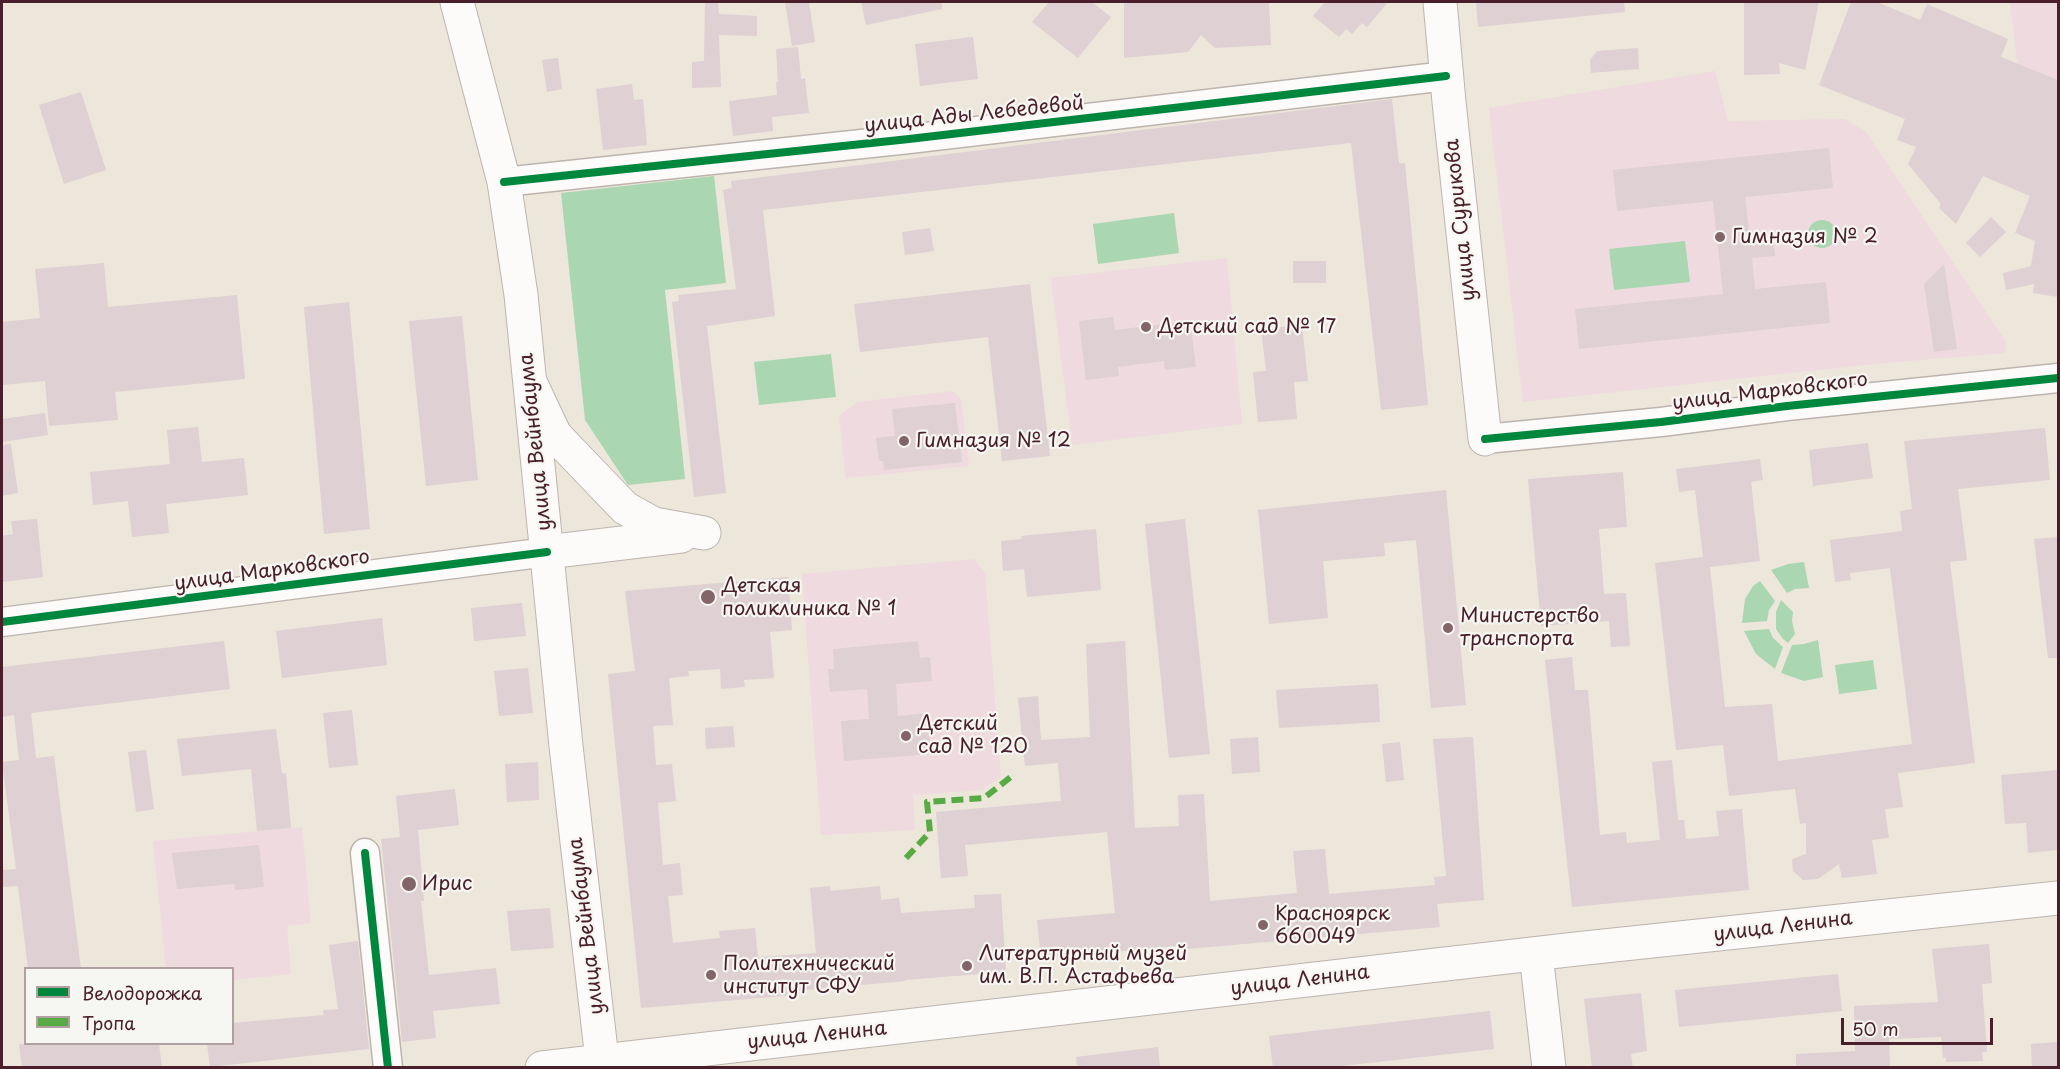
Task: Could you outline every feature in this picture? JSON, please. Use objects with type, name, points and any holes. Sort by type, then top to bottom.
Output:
[{"type":"main road","name":"улица Вейнбаума","points":[[457,2],[504,182],[521,295],[566,746],[603,1064]]},
{"type":"main road","name":"улица Сурикова","points":[[1440,2],[1485,439]]},
{"type":"main road","name":"улица Марковского","points":[[530,381],[555,435],[625,508],[654,524],[704,533],[547,552]]},
{"type":"main road","name":"улица Ленина","points":[[542,1068],[603,1064],[1536,954],[2058,898]]},
{"type":"main road","points":[[1536,954],[1549,1068]]},
{"type":"street","name":"улица Ады Лебедевой","points":[[504,182],[909,139],[1446,76]]},
{"type":"street","name":"улица Марковского","points":[[1485,439],[2058,378]]},
{"type":"street","name":"улица Марковского","points":[[2,622],[547,552]]},
{"type":"street","points":[[365,853],[388,1068]]},
{"type":"shaded area","points":[[2010,2],[2058,2],[2058,134],[2024,122]]},
{"type":"shaded area","name":"Гимназия № 2","points":[[1715,71],[1728,121],[1845,119],[1866,132],[2006,342],[2004,353],[1884,363],[1523,402],[1489,108]]},
{"type":"shaded area","name":"Детский сад № 17","points":[[1227,258],[1242,424],[1072,445],[1051,278]]},
{"type":"shaded area","name":"Гимназия № 12","points":[[953,391],[961,399],[969,466],[846,478],[839,416],[857,402]]},
{"type":"shaded area","name":"Детский сад № 120","points":[[974,559],[985,573],[1001,777],[982,790],[913,795],[915,830],[821,835],[802,574]]},
{"type":"shaded area","points":[[302,827],[311,923],[287,926],[291,974],[234,980],[234,967],[166,967],[153,841]]},
{"type":"green space","points":[[714,176],[726,283],[665,290],[685,479],[628,485],[585,420],[561,193]]},
{"type":"green space","points":[[1174,213],[1179,253],[1098,264],[1093,224]]},
{"type":"green space","points":[[1822,220],[1832,224],[1836,234],[1832,244],[1822,248],[1812,244],[1808,234],[1812,224]]},
{"type":"green space","points":[[1685,241],[1690,282],[1614,290],[1609,249]]},
{"type":"green space","points":[[831,354],[836,397],[759,405],[754,362]]},
{"type":"green space","points":[[1804,562],[1809,588],[1795,589],[1787,593],[1771,570],[1788,564]]},
{"type":"green space","points":[[1760,581],[1775,601],[1769,610],[1767,621],[1742,623],[1745,599],[1753,586]]},
{"type":"green space","points":[[1781,600],[1793,612],[1792,621],[1795,634],[1788,643],[1776,629],[1776,612]]},
{"type":"green space","points":[[1769,629],[1773,638],[1783,647],[1775,669],[1756,654],[1744,631]]},
{"type":"green space","points":[[1818,640],[1823,677],[1804,681],[1781,673],[1792,645]]},
{"type":"green space","points":[[1873,660],[1877,689],[1839,694],[1835,665]]},
{"type":"building","points":[[705,2],[718,2],[719,14],[757,16],[757,36],[719,35],[721,87],[692,88],[692,62],[704,61]]},
{"type":"building","points":[[785,2],[809,2],[815,42],[792,46]]},
{"type":"building","points":[[861,2],[942,2],[942,9],[866,25]]},
{"type":"building","points":[[1049,2],[1092,2],[1111,17],[1078,58],[1032,22]]},
{"type":"building","points":[[1124,2],[1269,2],[1271,45],[1215,48],[1201,35],[1188,52],[1124,58]]},
{"type":"building","points":[[1325,2],[1388,2],[1367,27],[1362,23],[1352,34],[1346,29],[1339,37],[1313,16]]},
{"type":"building","points":[[1476,2],[1624,2],[1625,12],[1478,27]]},
{"type":"building","points":[[1744,2],[1819,2],[1805,70],[1779,63],[1780,74],[1744,75]]},
{"type":"building","points":[[1851,2],[1877,2],[1920,20],[1927,4],[2008,39],[2001,57],[2058,80],[2058,297],[2033,293],[2034,284],[2006,290],[2003,273],[2031,266],[2035,241],[2015,233],[2030,196],[1983,176],[1956,224],[1939,208],[1941,204],[1908,164],[1916,147],[1897,140],[1905,119],[1819,85]]},
{"type":"building","points":[[973,37],[978,79],[920,86],[915,44]]},
{"type":"building","points":[[798,47],[801,79],[805,78],[809,113],[772,117],[773,131],[733,136],[729,101],[777,95],[776,49]]},
{"type":"building","points":[[1638,48],[1639,69],[1591,73],[1590,60],[1597,51]]},
{"type":"building","points":[[558,58],[562,89],[547,92],[542,60]]},
{"type":"building","points":[[632,84],[634,100],[643,99],[647,145],[603,150],[596,89]]},
{"type":"building","points":[[81,92],[106,170],[64,184],[39,105]]},
{"type":"building","points":[[1392,99],[1399,163],[1405,163],[1428,405],[1381,410],[1351,143],[763,210],[775,316],[707,326],[726,493],[694,497],[672,302],[679,301],[678,295],[736,289],[723,190],[732,188],[731,181]]},
{"type":"building","points":[[1829,148],[1833,188],[1745,197],[1750,238],[1773,235],[1775,256],[1752,258],[1755,289],[1826,282],[1830,323],[1579,349],[1575,309],[1723,294],[1713,201],[1617,211],[1613,170]]},
{"type":"building","points":[[1991,217],[2006,232],[1980,257],[1966,243]]},
{"type":"building","points":[[930,228],[934,251],[905,255],[902,232]]},
{"type":"building","points":[[1293,261],[1326,261],[1326,283],[1293,283]]},
{"type":"building","points":[[104,263],[108,307],[237,295],[245,379],[115,392],[118,420],[49,426],[45,381],[2,385],[2,322],[40,318],[35,269]]},
{"type":"building","points":[[1944,264],[1957,349],[1934,352],[1924,284]]},
{"type":"building","points":[[1030,284],[1050,456],[1002,461],[988,337],[860,352],[854,304]]},
{"type":"building","points":[[349,302],[370,529],[324,534],[304,307]]},
{"type":"building","points":[[462,316],[478,480],[426,486],[409,321]]},
{"type":"building","points":[[1113,317],[1115,330],[1190,321],[1196,367],[1165,370],[1164,361],[1118,367],[1119,376],[1086,380],[1079,321]]},
{"type":"building","points":[[1302,325],[1308,381],[1294,382],[1297,419],[1258,422],[1253,372],[1266,371],[1261,329]]},
{"type":"building","points":[[955,403],[962,462],[884,470],[883,461],[879,461],[876,438],[895,436],[892,409]]},
{"type":"building","points":[[45,413],[48,435],[2,442],[2,419]]},
{"type":"building","points":[[198,427],[202,462],[244,458],[248,495],[166,504],[169,533],[132,537],[128,501],[93,505],[90,472],[170,464],[167,430]]},
{"type":"building","points":[[2045,428],[2050,480],[1958,489],[1967,560],[1950,562],[1975,763],[1898,773],[1903,807],[1885,809],[1889,838],[1872,840],[1877,874],[1842,878],[1839,864],[1818,879],[1803,880],[1793,871],[1792,859],[1806,854],[1806,823],[1800,824],[1795,789],[1729,796],[1723,745],[1676,750],[1655,563],[1703,557],[1695,490],[1679,492],[1676,469],[1760,459],[1763,480],[1751,482],[1760,561],[1710,567],[1725,707],[1772,704],[1778,761],[1912,744],[1890,568],[1850,573],[1851,580],[1835,582],[1830,540],[1902,531],[1900,511],[1912,509],[1904,441]]},
{"type":"building","points":[[1868,443],[1873,478],[1813,486],[1809,450]]},
{"type":"building","points":[[11,444],[18,493],[2,496],[2,445]]},
{"type":"building","points":[[1623,472],[1627,527],[1599,529],[1604,594],[1626,593],[1630,646],[1611,647],[1609,621],[1541,626],[1528,479]]},
{"type":"building","points":[[1446,490],[1466,705],[1431,708],[1416,540],[1384,543],[1385,556],[1323,561],[1328,618],[1269,624],[1258,510]]},
{"type":"building","points":[[37,519],[43,577],[2,582],[2,536],[13,534],[11,521]]},
{"type":"building","points":[[1185,519],[1210,754],[1169,758],[1145,524]]},
{"type":"building","points":[[1096,529],[1101,590],[1027,597],[1024,569],[1003,571],[1001,541],[1022,539],[1021,536]]},
{"type":"building","points":[[2058,537],[2058,658],[2048,658],[2034,539]]},
{"type":"building","points":[[788,577],[792,630],[770,632],[774,678],[744,680],[745,687],[721,689],[720,669],[688,671],[689,676],[669,678],[673,725],[653,726],[656,765],[672,764],[676,801],[658,803],[663,865],[680,863],[683,895],[668,896],[673,943],[720,938],[719,931],[755,928],[758,957],[816,953],[810,888],[830,886],[830,891],[880,886],[881,900],[899,898],[901,913],[975,908],[974,895],[1001,894],[1006,972],[796,991],[796,995],[641,1008],[608,674],[635,671],[625,591]]},
{"type":"building","points":[[522,603],[526,636],[474,641],[471,608]]},
{"type":"building","points":[[382,618],[387,665],[282,678],[276,631]]},
{"type":"building","points":[[224,641],[230,689],[31,713],[36,758],[54,756],[81,967],[28,967],[18,886],[2,887],[2,870],[16,869],[2,762],[19,760],[14,715],[2,717],[2,667]]},
{"type":"building","points":[[918,641],[920,658],[930,657],[932,681],[896,684],[898,716],[927,713],[931,754],[844,761],[841,721],[869,719],[867,689],[830,692],[828,669],[834,669],[833,649]]},
{"type":"building","points":[[1125,641],[1135,828],[1179,826],[1178,795],[1204,794],[1210,901],[1297,893],[1293,851],[1325,849],[1329,894],[1435,885],[1434,877],[1446,876],[1433,739],[1473,737],[1484,900],[1437,904],[1440,927],[1186,949],[1186,945],[1041,959],[1037,920],[1115,913],[1107,832],[965,845],[968,876],[941,878],[936,812],[1061,801],[1058,763],[1025,766],[1018,698],[1038,696],[1041,740],[1090,737],[1086,644]]},
{"type":"building","points":[[1572,657],[1575,690],[1588,690],[1600,835],[1626,832],[1627,843],[1660,840],[1652,762],[1672,760],[1678,820],[1684,820],[1686,839],[1719,836],[1716,811],[1742,809],[1749,890],[1572,907],[1545,660]]},
{"type":"building","points":[[528,668],[533,713],[499,716],[494,671]]},
{"type":"building","points":[[1378,684],[1380,722],[1279,728],[1276,690]]},
{"type":"building","points":[[352,710],[358,765],[329,768],[323,713]]},
{"type":"building","points":[[733,726],[735,747],[706,749],[705,728]]},
{"type":"building","points":[[276,729],[282,774],[286,773],[291,828],[257,831],[251,769],[182,776],[177,739]]},
{"type":"building","points":[[1258,737],[1260,772],[1232,774],[1230,739]]},
{"type":"building","points":[[1400,742],[1404,780],[1386,782],[1382,744]]},
{"type":"building","points":[[146,750],[154,809],[136,812],[128,752]]},
{"type":"building","points":[[538,762],[539,800],[507,802],[505,764]]},
{"type":"building","points":[[2058,770],[2058,850],[2028,853],[2026,823],[2005,824],[2001,775]]},
{"type":"building","points":[[455,789],[459,825],[418,830],[424,901],[421,901],[429,975],[496,968],[500,1004],[433,1011],[436,1038],[402,1042],[381,839],[400,837],[396,796]]},
{"type":"building","points":[[259,845],[264,887],[235,890],[234,884],[177,889],[172,853]]},
{"type":"building","points":[[550,908],[554,948],[511,951],[507,911]]},
{"type":"building","points":[[358,941],[369,1049],[210,1067],[207,1045],[234,1045],[234,1023],[324,1015],[323,1010],[338,1009],[329,945]]},
{"type":"building","points":[[1989,944],[1992,983],[1982,984],[1987,1052],[1982,1052],[1983,1061],[1946,1062],[1946,1057],[1943,1058],[1941,1037],[1889,1039],[1890,1068],[1796,1068],[1796,1054],[1855,1051],[1854,1006],[1938,1002],[1932,949]]},
{"type":"building","points":[[1838,974],[1842,1011],[1679,1027],[1675,990]]},
{"type":"building","points":[[1641,993],[1647,1051],[1631,1054],[1633,1068],[1592,1068],[1584,999]]},
{"type":"building","points":[[1490,1011],[1494,1049],[1324,1068],[1273,1068],[1269,1036]]},
{"type":"building","points":[[2058,1042],[2058,1068],[2032,1068],[2031,1044]]},
{"type":"building","points":[[19,1044],[159,1045],[162,1068],[22,1068]]},
{"type":"building","points":[[1158,1047],[1160,1068],[1077,1068],[1076,1057]]},
{"type":"marked path","points":[[906,858],[930,832],[927,802],[984,798],[1012,776]]},
{"type":"cycle path","points":[[504,182],[909,139],[1446,76]]},
{"type":"cycle path","points":[[1485,439],[2058,378]]},
{"type":"cycle path","points":[[2,622],[547,552]]},
{"type":"cycle path","points":[[365,853],[388,1068]]},
{"type":"place","name":"Гимназия № 2","points":[[1720,237]]},
{"type":"place","name":"Детский сад № 17","points":[[1146,327]]},
{"type":"place","name":"Гимназия № 12","points":[[904,441]]},
{"type":"place","name":"Детская поликлиника № 1","points":[[708,597]]},
{"type":"place","name":"Министерство транспорта","points":[[1448,628]]},
{"type":"place","name":"Детский сад № 120","points":[[906,736]]},
{"type":"place","name":"Ирис","points":[[409,884]]},
{"type":"place","name":"Красноярск 660049","points":[[1263,925]]},
{"type":"place","name":"Литературный музей им. В.П. Астафьева","points":[[967,966]]},
{"type":"place","name":"Политехнический институт СФУ","points":[[711,975]]}]
